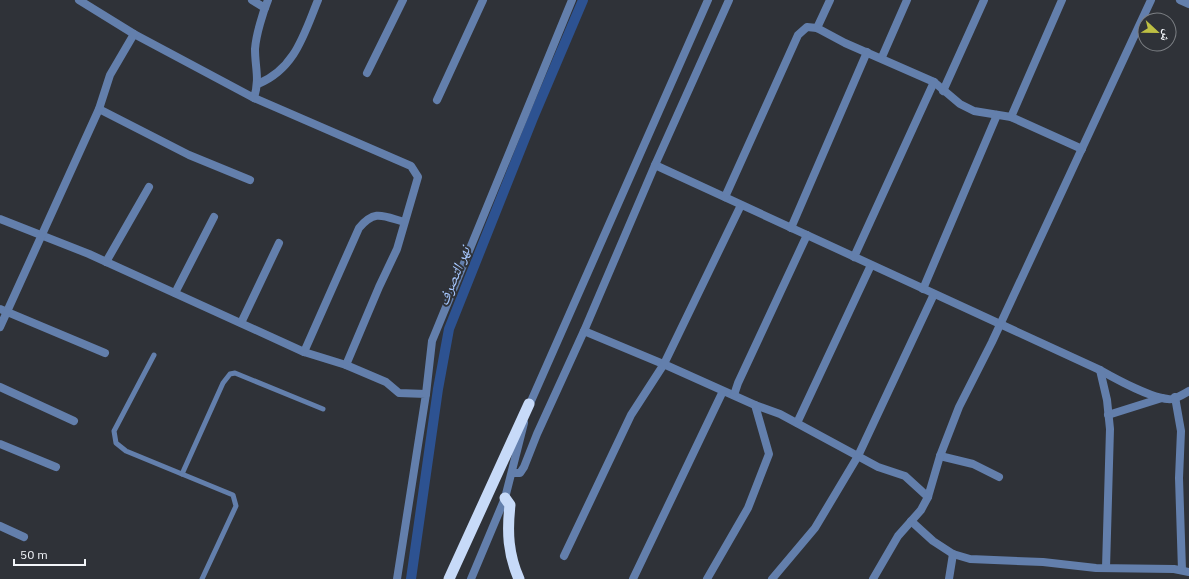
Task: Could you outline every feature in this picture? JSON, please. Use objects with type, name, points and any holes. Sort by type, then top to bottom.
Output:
[{"type":"highway","points":[[449,579],[529,404]]},
{"type":"highway","points":[[505,498],[510,505],[507,530],[508,547],[512,563],[519,579]]},
{"type":"street","points":[[79,0],[134,34],[254,98],[411,166],[418,177],[397,249],[378,287],[346,365]]},
{"type":"street","points":[[252,0],[266,4],[255,48],[258,84],[254,98]]},
{"type":"street","points":[[258,84],[281,72],[300,45],[318,0]]},
{"type":"street","points":[[367,73],[403,0]]},
{"type":"street","points":[[437,100],[483,0]]},
{"type":"street","points":[[397,579],[426,394],[432,341],[572,0]]},
{"type":"street","points":[[471,579],[505,498],[529,404],[708,0]]},
{"type":"street","points":[[512,473],[520,473],[524,467],[537,434],[584,331],[655,165],[730,0]]},
{"type":"street","points":[[817,28],[830,0]]},
{"type":"street","points":[[882,57],[907,0]]},
{"type":"street","points":[[943,91],[984,0]]},
{"type":"street","points":[[1011,117],[1062,0]]},
{"type":"street","points":[[874,579],[898,536],[921,510],[928,497],[940,456],[959,407],[992,342],[999,324],[1151,0]]},
{"type":"street","points":[[1180,0],[1189,4]]},
{"type":"street","points":[[725,197],[798,35],[807,27],[817,28],[845,43],[882,57],[934,82],[960,104],[974,111],[1011,117],[1082,148]]},
{"type":"street","points":[[0,327],[3,310],[41,236],[99,109],[110,75],[134,34]]},
{"type":"street","points":[[791,228],[867,52]]},
{"type":"street","points":[[854,257],[934,82]]},
{"type":"street","points":[[99,109],[189,155],[250,180]]},
{"type":"street","points":[[923,289],[997,115]]},
{"type":"street","points":[[655,165],[1100,370],[1130,386],[1162,398],[1171,399],[1189,392]]},
{"type":"street","points":[[106,262],[149,187]]},
{"type":"street","points":[[564,556],[631,415],[664,364],[741,205]]},
{"type":"street","points":[[304,352],[359,228],[368,218],[378,215],[404,222]]},
{"type":"street","points":[[175,293],[214,217]]},
{"type":"street","points":[[0,219],[106,262],[304,352],[346,365],[386,382],[399,393],[426,394]]},
{"type":"street","points":[[734,395],[738,383],[807,235]]},
{"type":"street","points":[[241,323],[279,243]]},
{"type":"street","points":[[797,423],[871,265]]},
{"type":"street","points":[[772,579],[815,528],[858,456],[934,294]]},
{"type":"street","points":[[3,310],[105,353]]},
{"type":"street","points":[[584,331],[664,364],[755,406],[780,414],[878,467],[905,476],[928,497]]},
{"type":"street","points":[[1100,370],[1107,400],[1110,429],[1106,568]]},
{"type":"street","points":[[0,387],[74,421]]},
{"type":"street","points":[[634,579],[723,391]]},
{"type":"street","points":[[1175,397],[1181,431],[1179,478],[1187,572],[1189,579]]},
{"type":"street","points":[[1108,415],[1162,398]]},
{"type":"street","points":[[707,579],[748,508],[769,454],[755,406]]},
{"type":"street","points":[[0,444],[56,467]]},
{"type":"street","points":[[940,456],[973,464],[999,477]]},
{"type":"street","points":[[911,521],[933,541],[952,554],[970,559],[1187,572]]},
{"type":"street","points":[[0,526],[24,537]]},
{"type":"street","points":[[949,579],[952,554]]},
{"type":"lane","points":[[154,355],[114,431],[116,443],[126,451],[233,495],[236,501],[236,506],[202,579]]},
{"type":"lane","points":[[182,474],[223,383],[230,374],[235,373],[323,409]]},
{"type":"waterway","name":"نهر التصرف","points":[[411,579],[438,389],[449,329],[533,118],[583,0]]}]
